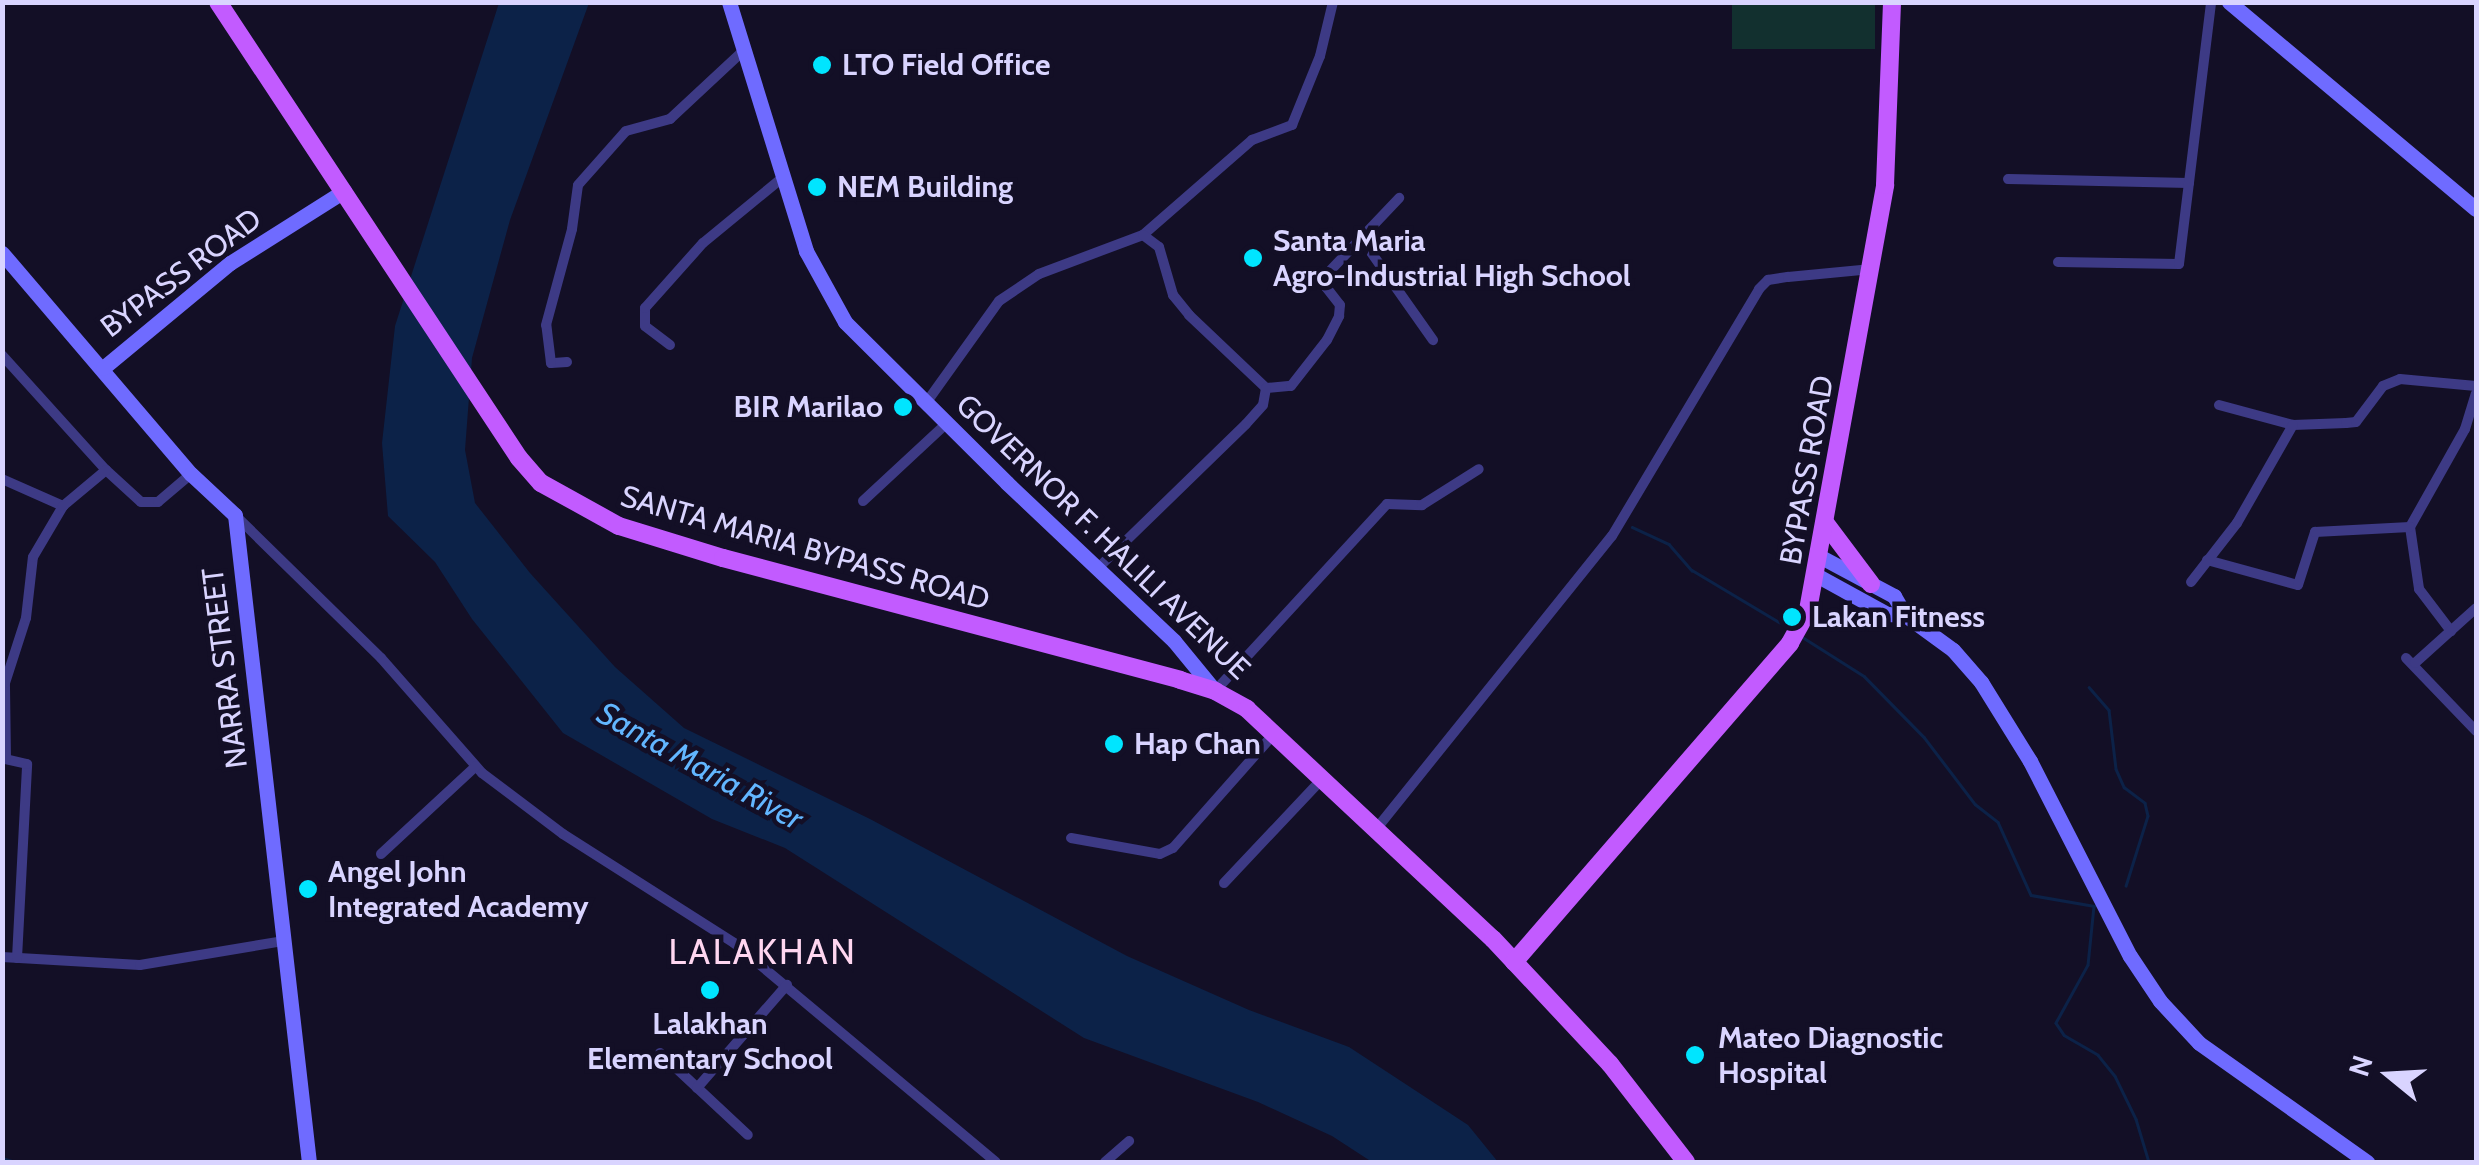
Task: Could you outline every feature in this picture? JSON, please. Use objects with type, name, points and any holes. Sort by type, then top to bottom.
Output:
[{"type":"main road","name":"SANTA MARIA BYPASS ROAD","points":[[218,2],[500,428],[541,483],[619,526],[1215,691]]},
{"type":"main road","name":"GOVERNOR F. HALILI AVENUE","points":[[728,2],[806,251],[846,322],[946,424],[1200,667],[1215,691],[1246,709],[1323,778],[1514,962],[1610,1064],[1686,1162]]},
{"type":"main road","name":"BYPASS ROAD","points":[[1514,962],[1794,637],[1819,567],[1872,269],[1892,104],[1892,2]]},
{"type":"main road","points":[[2229,2],[2476,209]]},
{"type":"main road","name":"BYPASS ROAD","points":[[103,368],[230,263],[344,192]]},
{"type":"main road","points":[[5,263],[103,368],[191,474],[235,516]]},
{"type":"main road","name":"NARRA STREET","points":[[235,516],[310,1162]]},
{"type":"main road","points":[[1826,524],[1871,584]]},
{"type":"main road","points":[[1819,567],[1894,596],[1905,615],[1953,650],[1982,682],[2030,760],[2130,956],[2160,1001],[2199,1043],[2367,1162]]},
{"type":"main road","points":[[1819,567],[1886,614],[1905,615]]},
{"type":"street","points":[[926,403],[999,301],[1039,274],[1143,235],[1252,140],[1292,124],[1320,56],[1332,2]]},
{"type":"street","points":[[2058,262],[2179,264],[2210,2]]},
{"type":"street","points":[[568,362],[551,364],[546,325],[572,230],[578,184],[626,132],[670,119],[744,52]]},
{"type":"street","points":[[670,346],[645,326],[644,308],[703,244],[781,179]]},
{"type":"street","points":[[2008,179],[2189,182]]},
{"type":"street","points":[[1143,235],[1158,247],[1177,301],[1266,388],[1291,386],[1326,340],[1340,305],[1325,280],[1400,198]]},
{"type":"street","points":[[1361,238],[1433,340]]},
{"type":"street","points":[[1377,828],[1612,536],[1759,289],[1768,280],[1788,276],[1872,269]]},
{"type":"street","points":[[2,355],[106,470],[142,502],[158,502],[191,474]]},
{"type":"street","points":[[2219,405],[2293,425],[2356,422],[2383,386],[2400,379],[2476,386]]},
{"type":"street","points":[[1098,568],[1246,424],[1263,405],[1266,388]]},
{"type":"street","points":[[2452,631],[2418,589],[2410,528],[2465,429],[2476,394]]},
{"type":"street","points":[[863,501],[946,424]]},
{"type":"street","points":[[2192,582],[2236,523],[2293,425]]},
{"type":"street","points":[[1215,691],[1388,504],[1422,505],[1480,469]]},
{"type":"street","points":[[18,958],[27,764],[6,759],[4,683],[26,618],[33,557],[63,506],[106,470]]},
{"type":"street","points":[[2,479],[63,506]]},
{"type":"street","points":[[235,516],[368,646],[476,766],[563,834],[734,943],[996,1162]]},
{"type":"street","points":[[2207,560],[2298,585],[2315,532],[2410,528]]},
{"type":"street","points":[[2476,608],[2452,631],[2410,660],[2476,732]]},
{"type":"street","points":[[1070,838],[1160,854],[1173,848],[1274,734]]},
{"type":"street","points":[[381,854],[476,766]]},
{"type":"street","points":[[1224,883],[1323,778]]},
{"type":"street","points":[[2,957],[140,965],[284,940]]},
{"type":"street","points":[[697,1088],[787,985]]},
{"type":"street","points":[[660,1054],[748,1136]]},
{"type":"street","points":[[1105,1162],[1129,1141]]},
{"type":"green space","points":[[1732,2],[1875,2],[1875,49],[1732,49]]},
{"type":"water","name":"Santa Maria River","points":[[499,3],[589,3],[510,220],[472,358],[465,450],[475,503],[530,573],[615,667],[684,728],[870,819],[1127,956],[1249,1010],[1349,1047],[1468,1125],[1498,1162],[1372,1162],[1332,1136],[1258,1102],[1084,1038],[785,848],[712,819],[563,733],[472,619],[435,562],[388,516],[382,443],[395,326]]},
{"type":"waterway","points":[[1632,527],[1669,544],[1692,570],[1789,628]]},
{"type":"waterway","points":[[1804,638],[1864,676],[1924,737],[1975,804],[1998,822],[2031,895],[2094,906],[2088,965],[2056,1023],[2064,1035],[2098,1055],[2115,1076],[2136,1119],[2149,1162]]},
{"type":"waterway","points":[[2089,687],[2109,710],[2116,769],[2124,787],[2145,803],[2148,816],[2126,886]]},
{"type":"waterway","points":[[2,1158],[15,1162]]},
{"type":"place","name":"LTO Field Office","points":[[822,65]]},
{"type":"place","name":"NEM Building","points":[[817,187]]},
{"type":"place","name":"Santa Maria Agro-Industrial High School","points":[[1253,258]]},
{"type":"place","name":"BIR Marilao","points":[[903,407]]},
{"type":"place","name":"Lakan Fitness","points":[[1792,617]]},
{"type":"place","name":"Hap Chan","points":[[1114,744]]},
{"type":"place","name":"Angel John Integrated Academy","points":[[308,889]]},
{"type":"place","name":"Lalakhan Elementary School","points":[[710,990]]},
{"type":"place","name":"Mateo Diagnostic Hospital","points":[[1695,1055]]},
{"type":"district","name":"LALAKHAN","points":[[763,952]]}]
